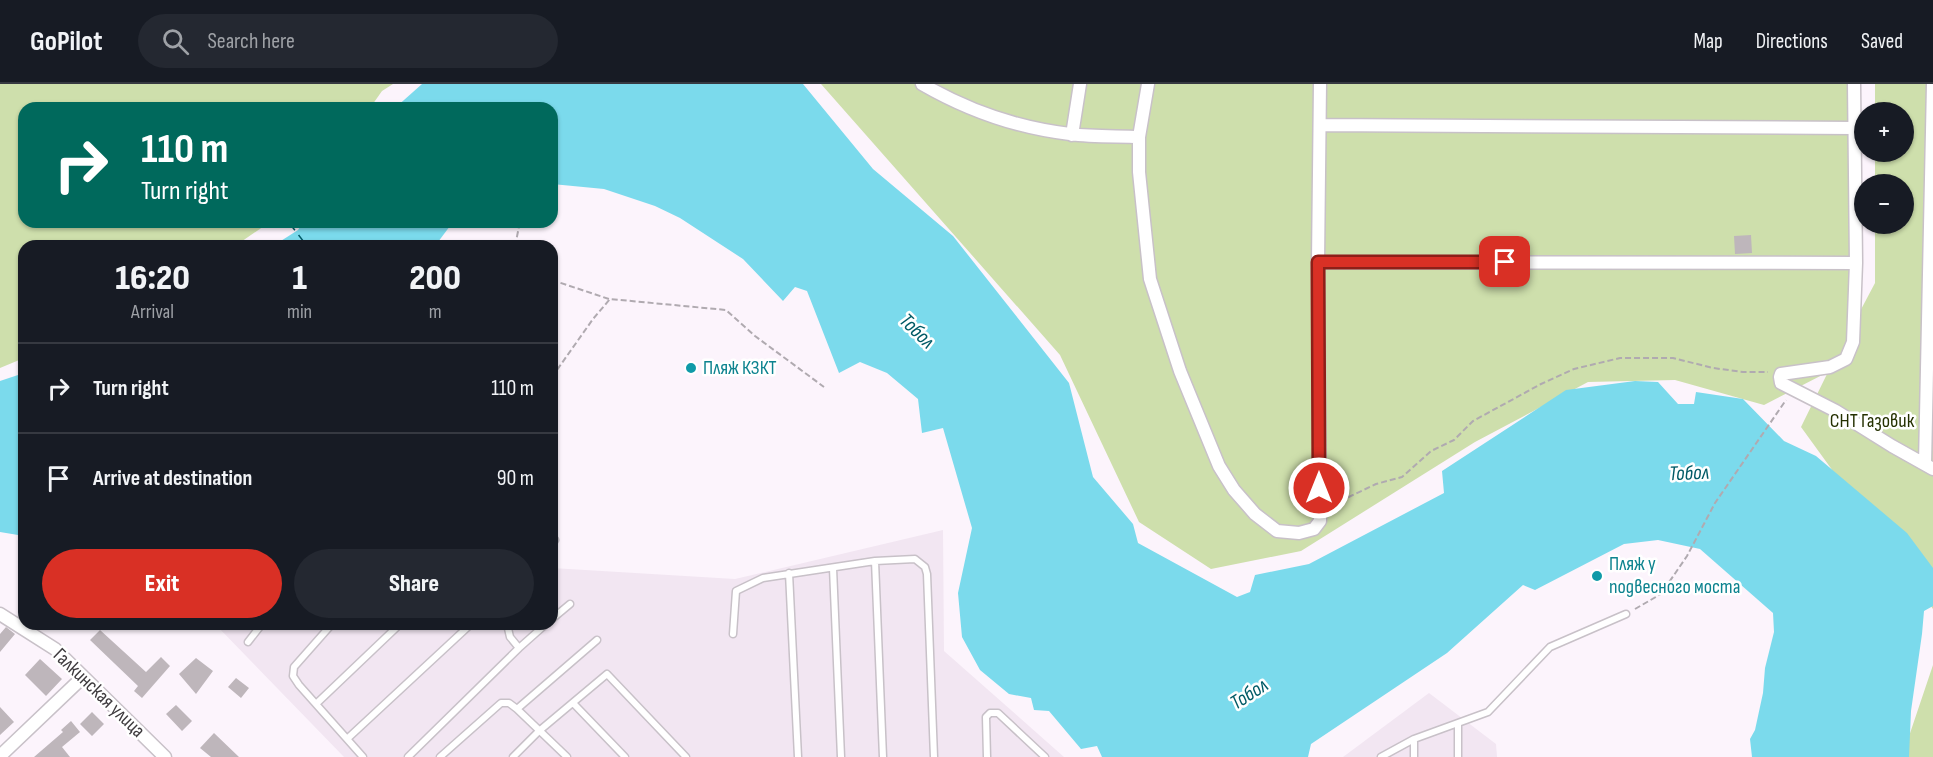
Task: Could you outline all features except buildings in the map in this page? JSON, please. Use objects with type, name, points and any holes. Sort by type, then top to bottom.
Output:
[{"type":"street","points":[[922,84],[968,108],[1048,131],[1072,135],[1139,137]]},
{"type":"street","points":[[1072,135],[1080,84]]},
{"type":"street","points":[[1148,84],[1139,137],[1139,172],[1150,279],[1180,371],[1219,466],[1234,490],[1255,514],[1276,531],[1299,532],[1314,529],[1320,521],[1318,262],[1320,84]]},
{"type":"street","points":[[1854,84],[1854,102]]},
{"type":"street","points":[[1929,466],[1933,84]]},
{"type":"street","points":[[1320,125],[1854,128]]},
{"type":"street","points":[[1855,162],[1856,263],[1853,342],[1846,359],[1830,367],[1781,374],[1781,383],[1836,411],[1929,466]]},
{"type":"street","points":[[1318,262],[1856,263]]},
{"type":"street","name":"Галкинская улица","points":[[0,614],[18,625]]},
{"type":"street","name":"Галкинская улица","points":[[25,630],[55,649],[165,757]]},
{"type":"street","points":[[0,756],[83,677]]},
{"type":"lane","points":[[733,634],[736,591],[762,578],[875,561],[915,559],[925,567],[927,574],[934,757]]},
{"type":"lane","points":[[875,561],[883,757]]},
{"type":"lane","points":[[833,568],[841,757]]},
{"type":"lane","points":[[789,573],[798,757]]},
{"type":"lane","points":[[558,614],[570,604]]},
{"type":"lane","points":[[1381,757],[1414,739],[1488,712],[1550,646],[1626,614]]},
{"type":"lane","points":[[248,642],[257,630]]},
{"type":"lane","points":[[327,630],[294,667],[293,676],[363,757]]},
{"type":"lane","points":[[316,704],[394,630]]},
{"type":"lane","points":[[347,739],[465,630]]},
{"type":"lane","points":[[508,630],[510,637],[519,648]]},
{"type":"lane","points":[[408,757],[539,630]]},
{"type":"lane","points":[[517,709],[597,640]]},
{"type":"lane","points":[[513,757],[538,731],[607,674],[686,757]]},
{"type":"lane","points":[[440,757],[501,703],[509,703],[517,709],[567,757]]},
{"type":"lane","points":[[573,703],[625,757]]},
{"type":"lane","points":[[987,757],[986,717],[990,713],[998,713],[1042,756]]},
{"type":"lane","points":[[1458,724],[1458,757]]},
{"type":"lane","points":[[1414,739],[1414,757]]},
{"type":"path","points":[[558,282],[610,299],[726,310],[755,336],[824,387]]},
{"type":"path","points":[[558,369],[610,299]]},
{"type":"path","points":[[1319,511],[1376,484],[1402,477],[1431,451],[1454,440],[1473,421],[1574,369],[1620,358],[1673,358],[1713,368],[1781,374]]},
{"type":"path","points":[[1626,614],[1661,594],[1686,556],[1715,503],[1793,390]]},
{"type":"shaded area","points":[[943,530],[944,651],[1064,757],[344,757],[221,630],[558,630],[558,568],[735,579]]},
{"type":"shaded area","points":[[1429,693],[1496,744],[1497,757],[1343,757]]},
{"type":"green space","points":[[0,84],[393,84],[382,91],[374,102],[18,102],[18,228],[261,228],[244,240],[18,240],[18,360],[0,368]]},
{"type":"green space","name":"СНТ Газовик","points":[[821,84],[1860,84],[1860,102],[1854,102],[1854,162],[1859,162],[1859,174],[1854,174],[1854,234],[1858,234],[1857,317],[1875,283],[1875,234],[1914,234],[1914,174],[1875,174],[1875,162],[1914,162],[1914,102],[1875,102],[1875,84],[1933,84],[1933,609],[1801,427],[1828,372],[1764,405],[1675,380],[1588,382],[1475,442],[1301,551],[1211,569],[1139,522],[1060,355]]},
{"type":"green space","points":[[1933,665],[1933,757],[1902,757]]},
{"type":"water","name":"Тобол","points":[[422,84],[803,84],[873,169],[953,236],[1069,383],[1093,477],[1133,524],[1138,543],[1237,597],[1250,592],[1255,575],[1309,564],[1444,493],[1442,471],[1566,390],[1635,381],[1658,382],[1678,404],[1694,404],[1696,392],[1743,399],[1784,441],[1816,456],[1907,533],[1933,568],[1933,606],[1924,611],[1911,711],[1909,757],[1752,757],[1750,739],[1755,730],[1763,693],[1765,668],[1774,632],[1773,613],[1700,549],[1658,540],[1624,544],[1535,590],[1523,585],[1447,653],[1311,744],[1308,757],[1102,757],[1097,746],[1081,749],[1049,711],[1034,710],[1031,698],[1009,694],[980,670],[962,637],[958,593],[972,528],[943,428],[922,433],[918,399],[887,373],[860,362],[839,373],[807,291],[795,287],[783,301],[743,259],[680,218],[655,206],[604,189],[558,185],[558,102],[402,102]]},
{"type":"water","points":[[299,228],[448,228],[440,240],[282,240]]},
{"type":"water","points":[[18,375],[18,535],[0,532],[0,381]]},
{"type":"ferry route","points":[[293,228],[302,240]]},
{"type":"place","name":"Пляж КЗКТ","points":[[691,368]]},
{"type":"place","name":"Пляж у подвесного моста","points":[[1597,576]]},
{"type":"route","points":[[1319,488],[1318,262],[1505,262]]}]
